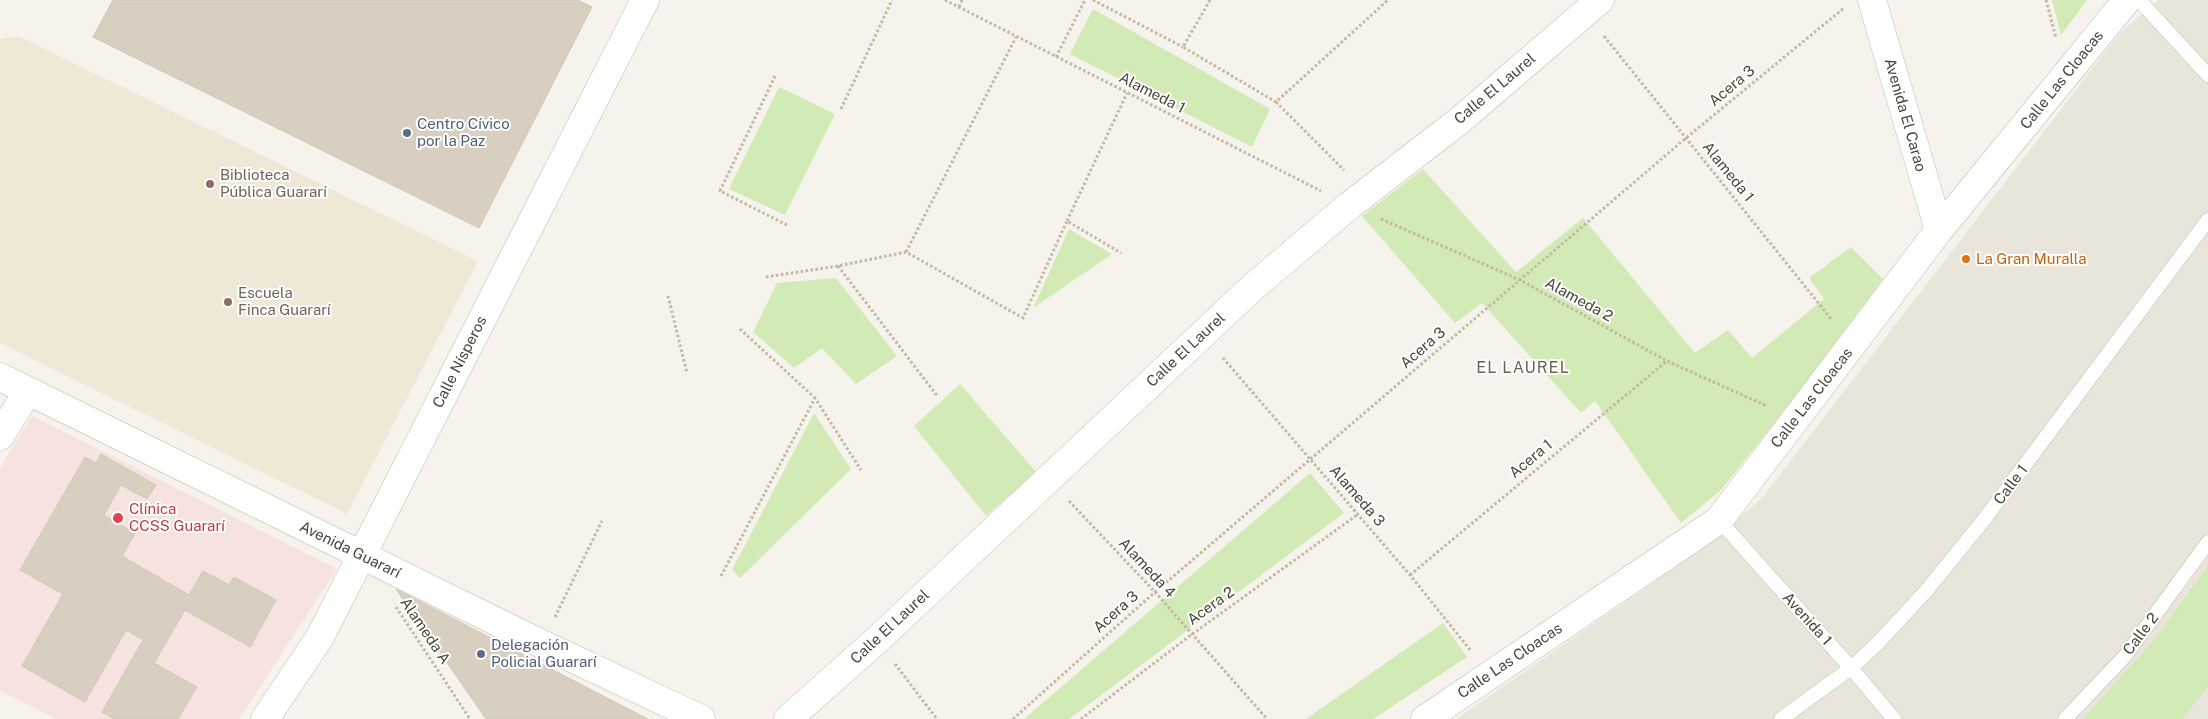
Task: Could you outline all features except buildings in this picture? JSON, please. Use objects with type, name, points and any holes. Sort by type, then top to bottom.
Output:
[{"type":"street","name":"Calle Nísperos","points":[[265,719],[320,637],[360,555],[645,0]]},
{"type":"street","name":"Calle Las Cloacas","points":[[1425,719],[1719,520],[1939,230],[2127,0]]},
{"type":"street","name":"Avenida El Carao","points":[[1859,3],[1939,230]]},
{"type":"street","name":"Calle El Laurel","points":[[788,719],[877,640],[1253,286],[1350,205],[1459,121],[1593,6]]},
{"type":"street","name":"Avenida Guararí","points":[[0,377],[542,644],[702,719]]},
{"type":"street","points":[[0,436],[28,391]]},
{"type":"lane","points":[[2139,0],[2208,76]]},
{"type":"lane","name":"Calle 1","points":[[1781,719],[1852,668],[1926,591],[1984,521],[2208,220]]},
{"type":"lane","name":"Avenida 1","points":[[1719,520],[1852,668],[1894,719]]},
{"type":"lane","name":"Calle 2","points":[[2065,719],[2125,656],[2208,542]]},
{"type":"path","points":[[841,109],[892,0]]},
{"type":"path","name":"Alameda 1","points":[[945,0],[1350,205]]},
{"type":"path","points":[[959,7],[962,0]]},
{"type":"path","points":[[1056,57],[1085,0]]},
{"type":"path","points":[[1093,0],[1183,47],[1276,102],[1348,173],[1350,205]]},
{"type":"path","points":[[1183,47],[1210,0]]},
{"type":"path","points":[[1276,102],[1388,0]]},
{"type":"path","name":"Acera 3","points":[[1013,719],[1155,592],[1686,138],[1859,3]]},
{"type":"path","name":"Alameda 1","points":[[1593,6],[1686,138],[1852,346]]},
{"type":"path","points":[[906,252],[1016,37]]},
{"type":"path","points":[[775,76],[720,191],[789,226]]},
{"type":"path","points":[[766,277],[838,266],[906,252],[1023,318],[1127,93]]},
{"type":"path","name":"Alameda 2","points":[[1350,205],[1520,280],[1668,361],[1796,419]]},
{"type":"path","points":[[1067,221],[1122,253]]},
{"type":"path","points":[[838,266],[938,397]]},
{"type":"path","points":[[668,296],[687,374]]},
{"type":"path","points":[[740,329],[815,398],[861,470]]},
{"type":"path","name":"Alameda 3","points":[[1203,335],[1410,575],[1490,674]]},
{"type":"path","name":"Acera 1","points":[[1410,575],[1668,361]]},
{"type":"path","points":[[721,576],[815,398]]},
{"type":"path","name":"Alameda 4","points":[[1048,480],[1155,592],[1267,719]]},
{"type":"path","name":"Acera 2","points":[[1081,719],[1191,635],[1357,515]]},
{"type":"path","points":[[542,644],[602,521]]},
{"type":"path","name":"Alameda A","points":[[391,600],[470,719]]},
{"type":"path","points":[[877,640],[937,719]]},
{"type":"shaded area","points":[[2158,0],[2208,0],[2208,719],[1456,719],[1705,547],[1762,498],[2119,34]]},
{"type":"shaded area","name":"Escuela Finca Guararí","points":[[18,36],[478,261],[347,514],[0,343],[0,39]]},
{"type":"shaded area","name":"Clínica CCSS Guararí","points":[[32,416],[337,569],[239,719],[57,719],[0,691],[0,468]]},
{"type":"green space","points":[[2052,0],[2087,0],[2061,35]]},
{"type":"green space","points":[[1093,9],[1270,109],[1252,147],[1070,54]]},
{"type":"green space","points":[[779,87],[835,114],[785,215],[729,189]]},
{"type":"green space","points":[[1423,169],[1516,272],[1583,218],[1695,353],[1728,330],[1752,358],[1824,299],[1809,278],[1851,247],[1883,279],[1789,405],[1720,491],[1681,523],[1595,401],[1581,413],[1482,303],[1455,323],[1362,216]]},
{"type":"green space","points":[[1069,229],[1112,254],[1033,308]]},
{"type":"green space","points":[[836,278],[897,356],[856,384],[822,348],[794,368],[753,332],[777,283]]},
{"type":"green space","points":[[960,384],[1036,472],[986,516],[914,426]]},
{"type":"green space","points":[[814,413],[851,469],[740,578],[732,570]]},
{"type":"green space","points":[[1310,473],[1344,513],[1069,719],[1024,719]]},
{"type":"green space","points":[[2208,566],[2208,686],[2182,719],[2083,719],[2155,639]]},
{"type":"green space","points":[[1443,623],[1467,657],[1373,719],[1306,719]]},
{"type":"place","name":"Centro Cívico por la Paz","points":[[407,133]]},
{"type":"place","name":"Biblioteca Pública Guararí","points":[[210,184]]},
{"type":"place","name":"La Gran Muralla","points":[[1966,259]]},
{"type":"place","name":"Escuela Finca Guararí","points":[[228,302]]},
{"type":"place","name":"Clínica CCSS Guararí","points":[[118,518]]},
{"type":"place","name":"Delegación Policial Guararí","points":[[481,654]]},
{"type":"district","name":"EL LAUREL","points":[[1523,368]]}]
